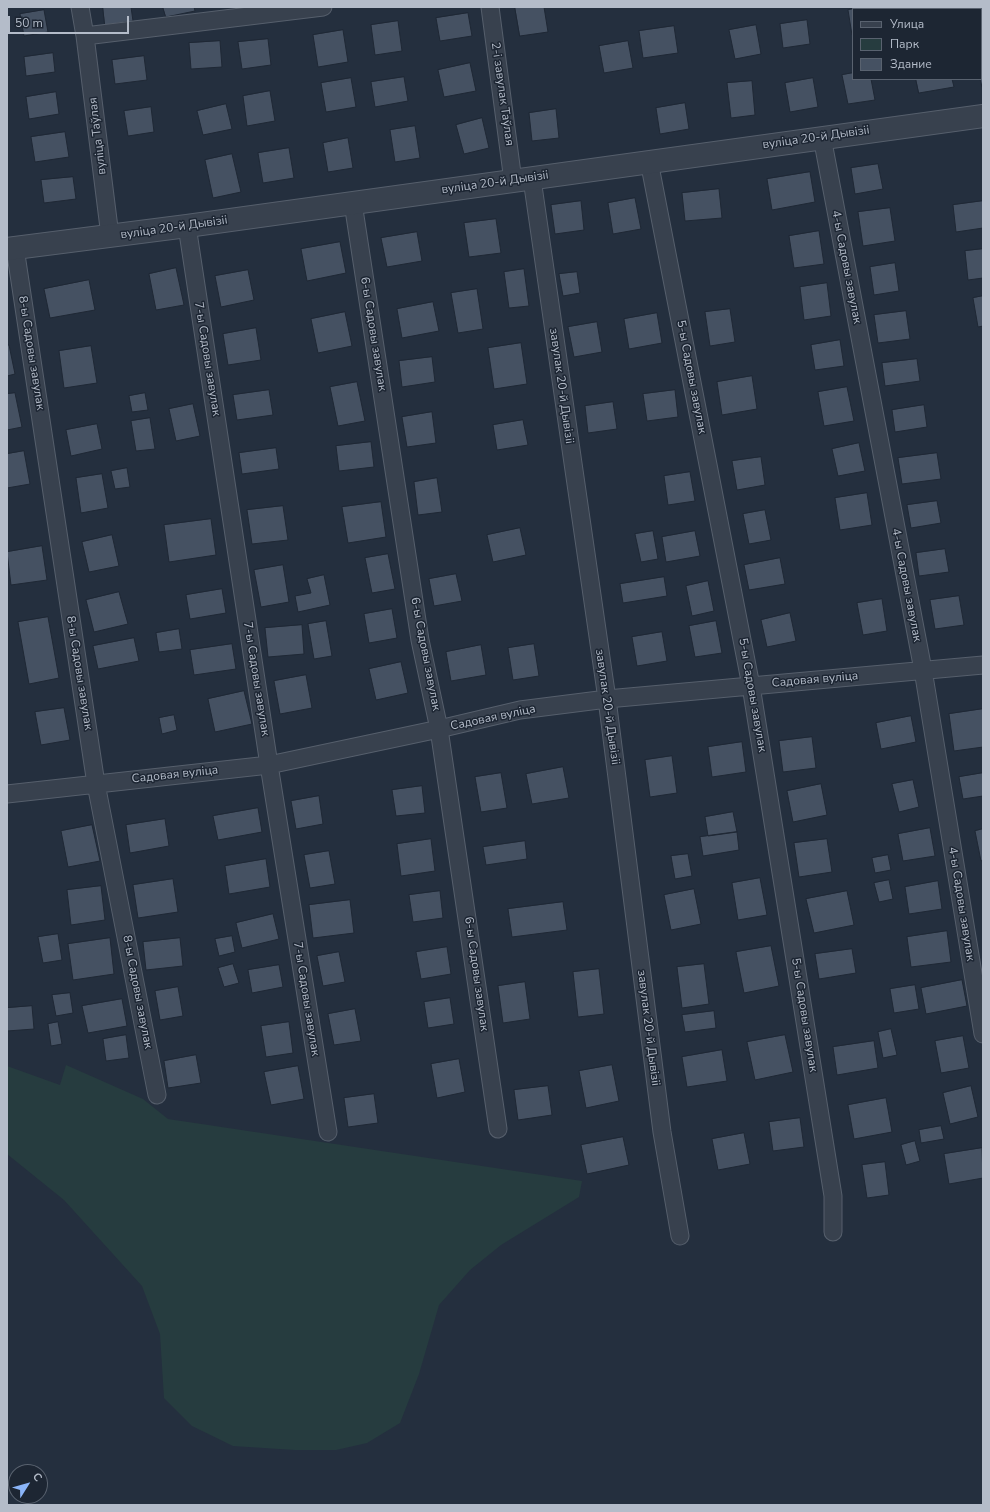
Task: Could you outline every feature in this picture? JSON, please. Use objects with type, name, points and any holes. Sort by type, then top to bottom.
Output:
[{"type":"street","name":"вуліца Таўлая","points":[[80,7],[110,236]]},
{"type":"street","points":[[85,36],[274,10],[322,7]]},
{"type":"street","name":"2-і завулак Таўлая","points":[[490,7],[523,180]]},
{"type":"street","name":"вуліца 20-й Дывізіі","points":[[11,249],[983,116]]},
{"type":"street","name":"4-ы Садовы завулак","points":[[822,138],[923,670],[983,1034]]},
{"type":"street","name":"5-ы Садовы завулак","points":[[649,162],[752,686],[833,1196],[833,1232]]},
{"type":"street","name":"завулак 20-й Дывізіі","points":[[523,180],[606,699],[662,1132],[680,1236]]},
{"type":"street","name":"6-ы Садовы завулак","points":[[353,203],[420,640],[439,729],[498,1129]]},
{"type":"street","name":"7-ы Садовы завулак","points":[[187,226],[269,765],[328,1132]]},
{"type":"street","name":"8-ы Садовы завулак","points":[[11,249],[96,784],[158,1095]]},
{"type":"street","name":"Садовая вуліца","points":[[7,794],[269,765],[439,729],[520,710],[606,699],[983,665]]},
{"type":"green space","points":[[66,1065],[143,1099],[168,1119],[582,1181],[579,1197],[501,1245],[470,1270],[439,1305],[419,1374],[400,1423],[367,1443],[336,1450],[295,1450],[233,1446],[192,1426],[164,1398],[160,1334],[142,1286],[64,1200],[7,1154],[7,1066],[60,1085]]},
{"type":"building","points":[[103,7],[131,7],[133,21],[105,25]]},
{"type":"building","points":[[163,7],[194,7],[195,11],[166,17]]},
{"type":"building","points":[[515,7],[544,7],[548,32],[520,36]]},
{"type":"building","points":[[897,7],[921,7],[921,8]]},
{"type":"building","points":[[983,7],[983,26],[982,8],[974,8]]},
{"type":"building","points":[[852,9],[852,35],[848,10]]},
{"type":"building","points":[[44,10],[48,32],[24,36],[20,14]]},
{"type":"building","points":[[468,13],[472,36],[440,41],[436,18]]},
{"type":"building","points":[[807,20],[810,44],[783,48],[780,24]]},
{"type":"building","points":[[398,21],[402,51],[375,55],[371,25]]},
{"type":"building","points":[[756,25],[761,54],[735,59],[729,30]]},
{"type":"building","points":[[674,26],[678,53],[643,58],[639,31]]},
{"type":"building","points":[[343,30],[348,62],[318,67],[313,35]]},
{"type":"building","points":[[268,39],[271,65],[242,69],[238,42]]},
{"type":"building","points":[[220,41],[222,67],[191,69],[189,43]]},
{"type":"building","points":[[628,41],[633,68],[604,73],[599,46]]},
{"type":"building","points":[[53,53],[55,72],[26,76],[24,57]]},
{"type":"building","points":[[144,56],[147,80],[115,84],[112,60]]},
{"type":"building","points":[[982,58],[983,87],[980,80],[982,80]]},
{"type":"building","points":[[470,63],[476,91],[444,97],[438,70]]},
{"type":"building","points":[[852,73],[852,80],[871,80],[875,100],[848,104],[842,75]]},
{"type":"building","points":[[404,77],[408,101],[375,107],[371,82]]},
{"type":"building","points":[[351,78],[356,107],[326,112],[321,83]]},
{"type":"building","points":[[813,78],[818,107],[790,112],[785,83]]},
{"type":"building","points":[[916,80],[952,80],[954,87],[919,93]]},
{"type":"building","points":[[752,81],[755,115],[731,118],[727,83]]},
{"type":"building","points":[[270,91],[275,121],[247,126],[243,96]]},
{"type":"building","points":[[56,92],[59,114],[29,119],[26,97]]},
{"type":"building","points":[[685,103],[689,129],[660,134],[656,108]]},
{"type":"building","points":[[226,104],[232,129],[203,135],[197,111]]},
{"type":"building","points":[[151,107],[154,132],[128,136],[124,111]]},
{"type":"building","points":[[556,109],[559,138],[532,141],[529,113]]},
{"type":"building","points":[[482,118],[489,148],[464,154],[456,125]]},
{"type":"building","points":[[415,126],[420,158],[395,162],[390,130]]},
{"type":"building","points":[[65,132],[69,157],[35,162],[31,137]]},
{"type":"building","points":[[348,138],[353,168],[328,172],[323,143]]},
{"type":"building","points":[[289,148],[294,178],[263,183],[258,153]]},
{"type":"building","points":[[232,154],[241,192],[213,198],[205,160]]},
{"type":"building","points":[[878,164],[883,189],[855,194],[851,168]]},
{"type":"building","points":[[810,172],[815,202],[772,210],[767,179]]},
{"type":"building","points":[[73,177],[76,199],[44,203],[41,180]]},
{"type":"building","points":[[719,189],[722,218],[685,221],[682,193]]},
{"type":"building","points":[[635,198],[641,229],[613,234],[608,203]]},
{"type":"building","points":[[581,201],[584,230],[555,234],[551,205]]},
{"type":"building","points":[[983,201],[983,228],[956,232],[953,205]]},
{"type":"building","points":[[890,208],[895,241],[863,246],[858,212]]},
{"type":"building","points":[[496,219],[501,253],[469,257],[464,223]]},
{"type":"building","points":[[819,231],[824,264],[794,268],[789,236]]},
{"type":"building","points":[[417,232],[422,261],[387,267],[381,238]]},
{"type":"building","points":[[340,242],[346,273],[307,281],[301,249]]},
{"type":"building","points":[[983,249],[983,278],[968,280],[965,251]]},
{"type":"building","points":[[895,263],[899,291],[874,295],[870,267]]},
{"type":"building","points":[[176,268],[184,305],[156,310],[149,274]]},
{"type":"building","points":[[524,269],[529,306],[509,308],[504,272]]},
{"type":"building","points":[[248,270],[254,300],[221,307],[215,276]]},
{"type":"building","points":[[577,272],[580,293],[563,296],[559,274]]},
{"type":"building","points":[[89,280],[95,310],[50,318],[44,289]]},
{"type":"building","points":[[827,283],[831,316],[804,320],[800,287]]},
{"type":"building","points":[[477,289],[483,329],[458,333],[451,293]]},
{"type":"building","points":[[983,296],[983,326],[978,327],[973,298]]},
{"type":"building","points":[[433,302],[439,331],[402,338],[397,309]]},
{"type":"building","points":[[730,309],[735,342],[710,346],[705,312]]},
{"type":"building","points":[[906,311],[910,339],[878,343],[874,315]]},
{"type":"building","points":[[345,312],[352,346],[318,353],[311,319]]},
{"type":"building","points":[[657,313],[662,343],[629,349],[624,319]]},
{"type":"building","points":[[597,322],[602,352],[574,357],[568,327]]},
{"type":"building","points":[[256,328],[261,360],[228,365],[223,334]]},
{"type":"building","points":[[840,340],[844,366],[815,370],[811,345]]},
{"type":"building","points":[[521,343],[527,384],[494,389],[488,348]]},
{"type":"building","points":[[7,345],[9,345],[15,374],[7,376]]},
{"type":"building","points":[[91,346],[97,383],[64,388],[59,351]]},
{"type":"building","points":[[432,357],[435,382],[402,387],[399,361]]},
{"type":"building","points":[[917,359],[920,381],[885,386],[882,363]]},
{"type":"building","points":[[752,376],[757,409],[722,415],[717,382]]},
{"type":"building","points":[[357,382],[365,421],[338,426],[330,387]]},
{"type":"building","points":[[847,387],[854,421],[824,426],[818,392]]},
{"type":"building","points":[[269,390],[273,415],[237,420],[233,395]]},
{"type":"building","points":[[675,390],[678,417],[647,421],[643,394]]},
{"type":"building","points":[[15,393],[22,427],[7,430],[7,394]]},
{"type":"building","points":[[145,393],[148,410],[132,412],[129,396]]},
{"type":"building","points":[[613,402],[617,429],[588,433],[585,406]]},
{"type":"building","points":[[193,404],[200,436],[176,441],[169,409]]},
{"type":"building","points":[[924,405],[927,427],[895,432],[892,410]]},
{"type":"building","points":[[432,412],[436,443],[407,447],[402,417]]},
{"type":"building","points":[[150,418],[155,449],[136,451],[131,421]]},
{"type":"building","points":[[523,420],[528,445],[497,450],[493,425]]},
{"type":"building","points":[[97,424],[102,449],[71,456],[66,430]]},
{"type":"building","points":[[371,442],[374,467],[339,471],[336,446]]},
{"type":"building","points":[[859,443],[865,471],[838,476],[832,449]]},
{"type":"building","points":[[276,448],[279,469],[242,474],[239,453]]},
{"type":"building","points":[[24,451],[30,484],[7,488],[7,454]]},
{"type":"building","points":[[937,453],[941,479],[902,484],[898,458]]},
{"type":"building","points":[[761,457],[765,485],[737,490],[732,461]]},
{"type":"building","points":[[127,468],[130,487],[115,489],[111,471]]},
{"type":"building","points":[[690,472],[695,501],[668,505],[664,476]]},
{"type":"building","points":[[102,474],[108,508],[81,513],[76,478]]},
{"type":"building","points":[[437,478],[442,512],[418,515],[414,482]]},
{"type":"building","points":[[867,493],[872,525],[840,530],[835,498]]},
{"type":"building","points":[[937,501],[941,523],[911,528],[907,505]]},
{"type":"building","points":[[381,502],[386,537],[348,543],[342,507]]},
{"type":"building","points":[[283,506],[288,540],[252,544],[247,510]]},
{"type":"building","points":[[765,510],[771,540],[749,544],[743,514]]},
{"type":"building","points":[[211,519],[216,555],[169,562],[164,525]]},
{"type":"building","points":[[520,528],[526,555],[493,562],[487,535]]},
{"type":"building","points":[[653,531],[658,559],[641,562],[635,534]]},
{"type":"building","points":[[695,531],[700,556],[666,562],[662,537]]},
{"type":"building","points":[[112,535],[119,566],[89,572],[82,542]]},
{"type":"building","points":[[42,546],[47,580],[11,585],[7,552]]},
{"type":"building","points":[[945,549],[949,572],[919,576],[916,553]]},
{"type":"building","points":[[388,554],[395,589],[372,593],[365,558]]},
{"type":"building","points":[[780,558],[785,584],[749,590],[744,565]]},
{"type":"building","points":[[283,565],[289,602],[261,607],[254,570]]},
{"type":"building","points":[[456,574],[462,601],[434,606],[429,579]]},
{"type":"building","points":[[324,575],[330,605],[298,612],[295,596],[311,593],[307,579]]},
{"type":"building","points":[[664,577],[667,596],[623,603],[620,584]]},
{"type":"building","points":[[708,581],[714,611],[692,616],[686,586]]},
{"type":"building","points":[[222,589],[226,613],[190,619],[186,595]]},
{"type":"building","points":[[119,592],[128,624],[94,632],[86,600]]},
{"type":"building","points":[[959,596],[964,625],[935,629],[930,600]]},
{"type":"building","points":[[882,599],[887,631],[863,635],[857,603]]},
{"type":"building","points":[[392,609],[397,638],[369,643],[364,614]]},
{"type":"building","points":[[790,613],[796,641],[767,647],[761,620]]},
{"type":"building","points":[[48,617],[59,678],[29,684],[18,622]]},
{"type":"building","points":[[326,621],[332,656],[314,659],[308,624]]},
{"type":"building","points":[[716,621],[722,653],[695,657],[689,626]]},
{"type":"building","points":[[302,625],[304,654],[268,657],[265,628]]},
{"type":"building","points":[[179,629],[182,649],[159,652],[156,633]]},
{"type":"building","points":[[662,632],[667,661],[637,666],[632,637]]},
{"type":"building","points":[[134,638],[139,661],[98,669],[93,646]]},
{"type":"building","points":[[232,644],[236,669],[194,675],[190,650]]},
{"type":"building","points":[[534,644],[539,676],[513,680],[508,648]]},
{"type":"building","points":[[481,645],[486,675],[451,681],[446,652]]},
{"type":"building","points":[[401,662],[408,693],[376,700],[369,669]]},
{"type":"building","points":[[306,675],[312,708],[280,714],[274,681]]},
{"type":"building","points":[[244,691],[252,724],[215,732],[208,699]]},
{"type":"building","points":[[64,708],[70,740],[41,745],[35,712]]},
{"type":"building","points":[[983,709],[983,747],[954,751],[949,714]]},
{"type":"building","points":[[174,715],[177,730],[162,734],[159,718]]},
{"type":"building","points":[[911,716],[916,742],[881,749],[876,723]]},
{"type":"building","points":[[812,737],[816,768],[783,772],[779,741]]},
{"type":"building","points":[[742,742],[746,772],[712,777],[708,747]]},
{"type":"building","points":[[672,756],[677,793],[650,797],[645,760]]},
{"type":"building","points":[[563,767],[569,798],[532,804],[526,774]]},
{"type":"building","points":[[501,773],[507,808],[481,812],[475,777]]},
{"type":"building","points":[[983,773],[983,796],[963,799],[959,777]]},
{"type":"building","points":[[913,780],[919,807],[899,812],[892,784]]},
{"type":"building","points":[[821,784],[827,815],[793,822],[787,791]]},
{"type":"building","points":[[422,786],[425,813],[396,816],[392,790]]},
{"type":"building","points":[[319,796],[323,824],[296,829],[291,801]]},
{"type":"building","points":[[258,808],[262,832],[218,840],[213,816]]},
{"type":"building","points":[[733,812],[737,832],[708,836],[705,817]]},
{"type":"building","points":[[165,819],[169,846],[130,853],[126,825]]},
{"type":"building","points":[[92,825],[100,861],[68,867],[61,831]]},
{"type":"building","points":[[930,828],[935,856],[903,861],[898,834]]},
{"type":"building","points":[[983,829],[983,860],[981,861],[975,831]]},
{"type":"building","points":[[737,832],[739,850],[703,856],[700,837]]},
{"type":"building","points":[[431,839],[435,871],[401,876],[397,844]]},
{"type":"building","points":[[827,839],[832,872],[799,877],[794,843]]},
{"type":"building","points":[[525,841],[527,859],[486,865],[483,847]]},
{"type":"building","points":[[329,851],[335,884],[310,888],[304,855]]},
{"type":"building","points":[[688,854],[692,876],[675,879],[671,856]]},
{"type":"building","points":[[888,855],[891,870],[875,873],[872,858]]},
{"type":"building","points":[[266,859],[270,887],[229,894],[225,866]]},
{"type":"building","points":[[760,878],[767,915],[738,920],[732,883]]},
{"type":"building","points":[[173,879],[178,912],[138,918],[133,885]]},
{"type":"building","points":[[889,880],[893,899],[879,902],[874,883]]},
{"type":"building","points":[[938,881],[942,909],[909,914],[905,887]]},
{"type":"building","points":[[101,886],[105,920],[71,925],[67,890]]},
{"type":"building","points":[[694,889],[701,924],[671,930],[664,895]]},
{"type":"building","points":[[440,891],[443,918],[413,922],[409,895]]},
{"type":"building","points":[[847,891],[854,925],[814,933],[806,899]]},
{"type":"building","points":[[350,900],[354,933],[313,938],[309,905]]},
{"type":"building","points":[[563,902],[567,930],[512,937],[508,909]]},
{"type":"building","points":[[273,914],[279,939],[242,948],[236,923]]},
{"type":"building","points":[[947,931],[951,962],[911,967],[907,937]]},
{"type":"building","points":[[58,934],[62,960],[43,963],[38,937]]},
{"type":"building","points":[[232,936],[235,952],[219,956],[215,939]]},
{"type":"building","points":[[110,938],[114,974],[73,980],[68,944]]},
{"type":"building","points":[[180,938],[183,966],[146,970],[143,942]]},
{"type":"building","points":[[771,946],[779,986],[744,993],[736,952]]},
{"type":"building","points":[[447,947],[451,974],[421,979],[416,952]]},
{"type":"building","points":[[852,949],[856,973],[819,979],[815,954]]},
{"type":"building","points":[[339,952],[345,982],[323,986],[317,956]]},
{"type":"building","points":[[233,964],[239,983],[224,987],[218,968]]},
{"type":"building","points":[[704,964],[709,1004],[682,1008],[677,967]]},
{"type":"building","points":[[279,965],[283,987],[252,993],[248,970]]},
{"type":"building","points":[[599,969],[604,1014],[578,1017],[573,972]]},
{"type":"building","points":[[962,980],[967,1006],[926,1014],[921,988]]},
{"type":"building","points":[[525,982],[530,1019],[503,1023],[498,986]]},
{"type":"building","points":[[915,985],[919,1009],[894,1013],[890,989]]},
{"type":"building","points":[[178,987],[183,1016],[160,1020],[155,991]]},
{"type":"building","points":[[70,993],[73,1013],[56,1016],[52,995]]},
{"type":"building","points":[[450,998],[454,1024],[428,1028],[424,1002]]},
{"type":"building","points":[[122,999],[127,1026],[88,1033],[82,1006]]},
{"type":"building","points":[[32,1006],[34,1029],[7,1031],[7,1008]]},
{"type":"building","points":[[355,1009],[361,1041],[334,1045],[328,1014]]},
{"type":"building","points":[[714,1011],[716,1028],[685,1032],[682,1015]]},
{"type":"building","points":[[58,1022],[62,1044],[51,1046],[48,1024]]},
{"type":"building","points":[[289,1022],[293,1053],[266,1057],[261,1026]]},
{"type":"building","points":[[891,1029],[897,1055],[883,1058],[878,1032]]},
{"type":"building","points":[[126,1035],[129,1058],[106,1061],[103,1039]]},
{"type":"building","points":[[785,1035],[793,1072],[755,1080],[747,1042]]},
{"type":"building","points":[[963,1036],[969,1068],[941,1073],[935,1041]]},
{"type":"building","points":[[874,1041],[878,1068],[837,1075],[833,1047]]},
{"type":"building","points":[[722,1050],[727,1081],[687,1087],[682,1057]]},
{"type":"building","points":[[196,1055],[201,1083],[168,1088],[164,1061]]},
{"type":"building","points":[[459,1059],[465,1092],[437,1098],[431,1064]]},
{"type":"building","points":[[612,1065],[619,1101],[586,1108],[579,1071]]},
{"type":"building","points":[[298,1066],[304,1099],[271,1105],[264,1072]]},
{"type":"building","points":[[548,1086],[552,1115],[518,1120],[514,1090]]},
{"type":"building","points":[[971,1086],[978,1117],[950,1124],[943,1093]]},
{"type":"building","points":[[374,1094],[378,1123],[348,1127],[344,1098]]},
{"type":"building","points":[[886,1098],[892,1132],[854,1139],[848,1105]]},
{"type":"building","points":[[800,1118],[804,1147],[773,1151],[769,1122]]},
{"type":"building","points":[[941,1126],[944,1139],[921,1143],[919,1130]]},
{"type":"building","points":[[744,1133],[750,1164],[718,1170],[712,1139]]},
{"type":"building","points":[[623,1137],[629,1165],[587,1174],[581,1145]]},
{"type":"building","points":[[915,1141],[920,1161],[906,1165],[901,1145]]},
{"type":"building","points":[[982,1148],[983,1178],[949,1184],[944,1154]]},
{"type":"building","points":[[885,1162],[889,1195],[867,1198],[862,1165]]}]
